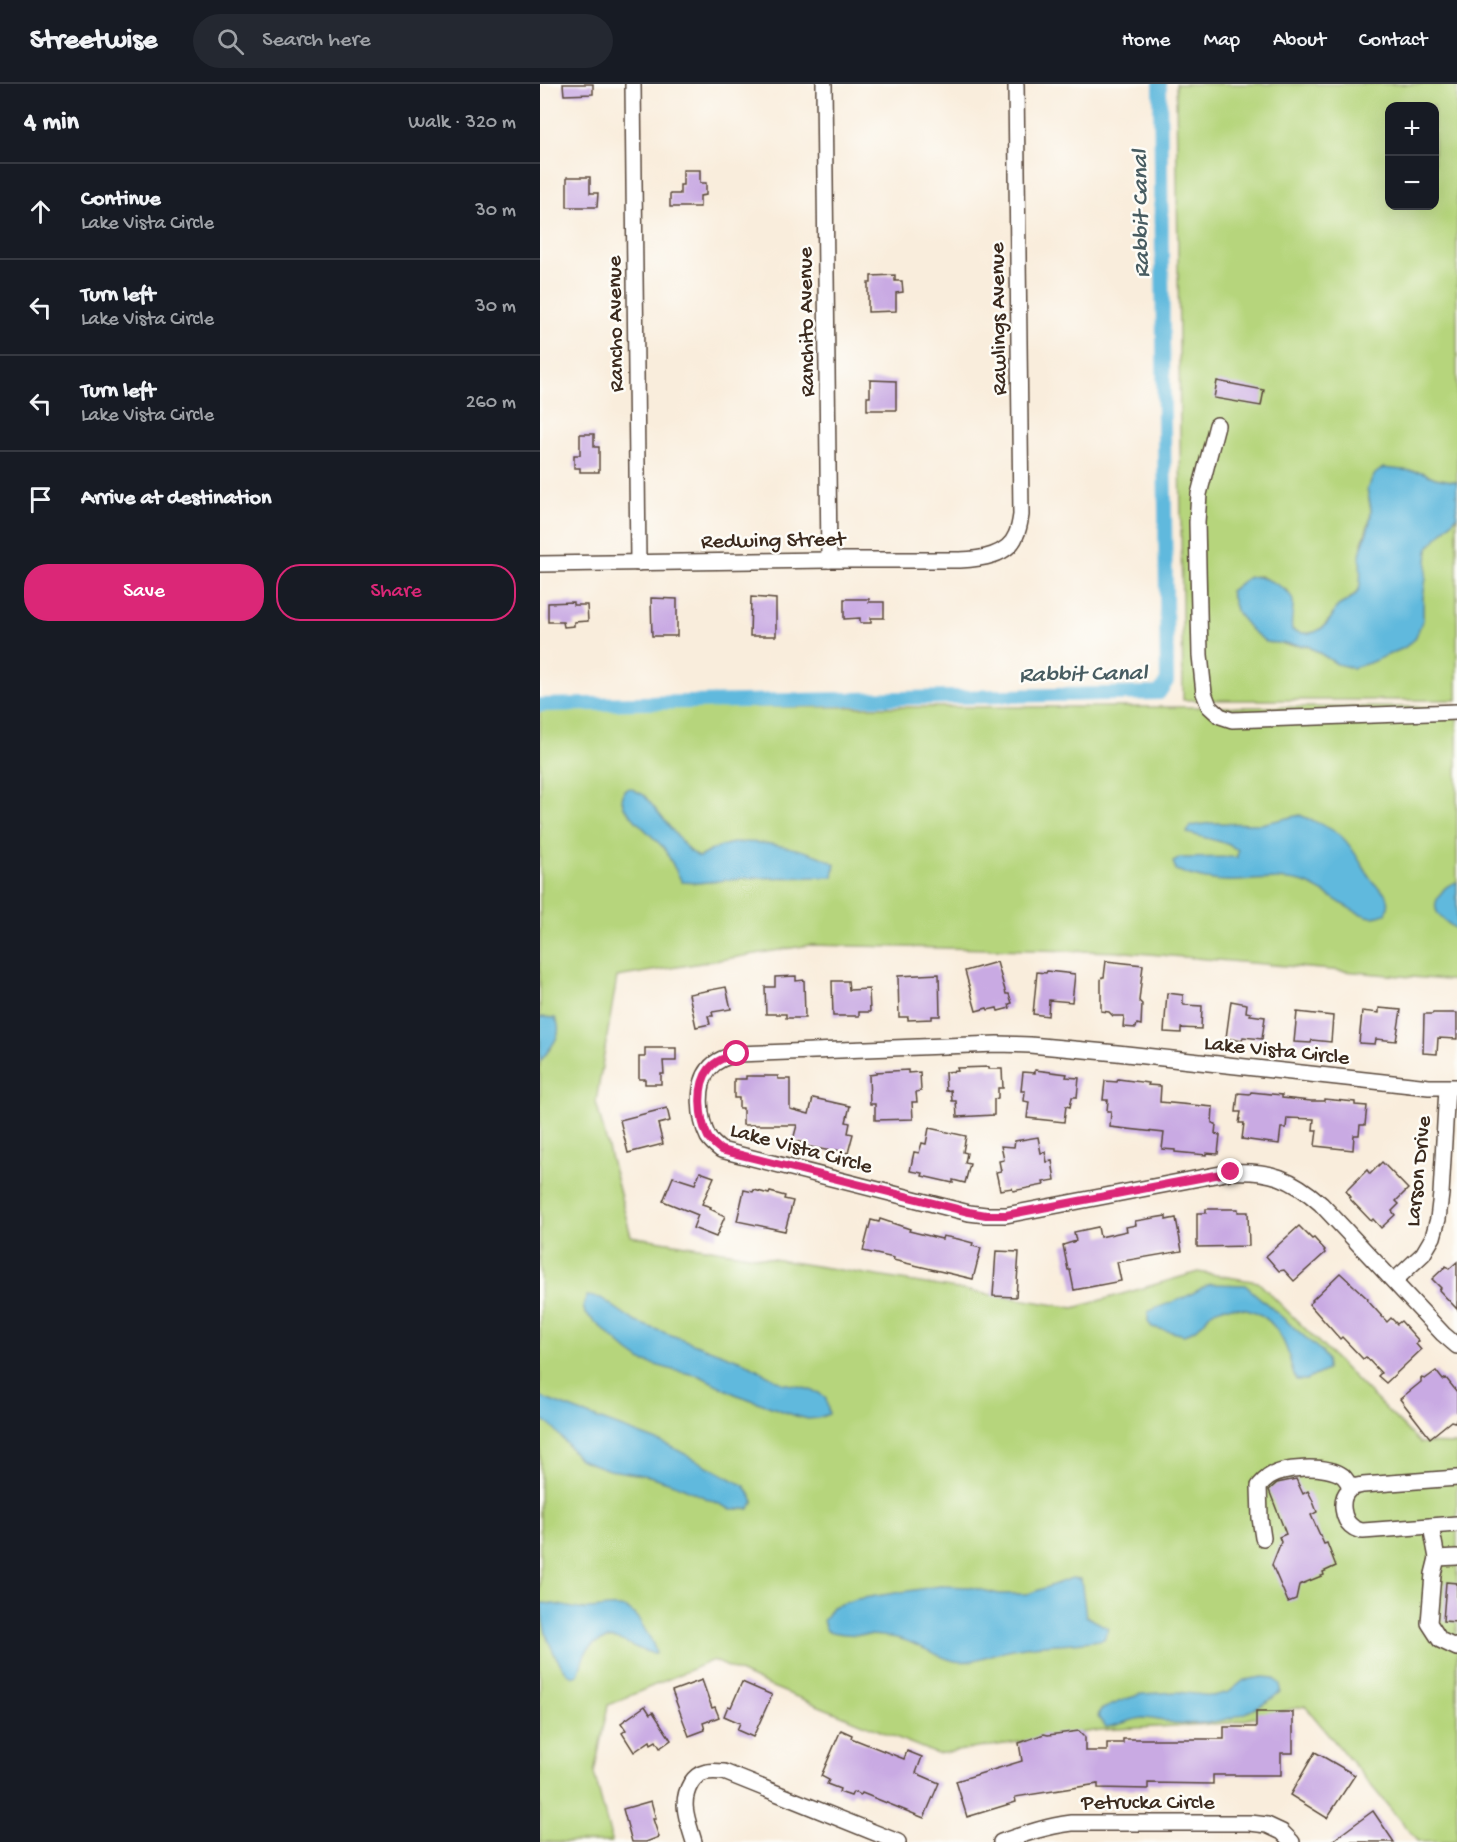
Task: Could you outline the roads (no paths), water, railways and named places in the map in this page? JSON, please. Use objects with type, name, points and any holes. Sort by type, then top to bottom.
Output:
[{"type":"street","name":"Rancho Avenue","points":[[633,84],[638,563]]},
{"type":"street","name":"Ranchito Avenue","points":[[824,84],[828,560]]},
{"type":"street","name":"Rawlings Avenue","points":[[1006,550],[1016,536],[1021,515],[1016,84]]},
{"type":"street","points":[[1217,426],[1199,494],[1197,522],[1200,655],[1204,693],[1209,706],[1220,716],[1232,720],[1457,712]]},
{"type":"street","name":"Redwing Street","points":[[540,564],[977,559],[1006,550]]},
{"type":"street","name":"Lake Vista Circle","points":[[1452,1088],[1117,1053],[997,1044],[737,1054],[720,1059],[708,1070],[701,1087],[703,1124],[709,1139],[721,1150],[986,1215],[1006,1215],[1231,1172],[1248,1171],[1286,1179],[1321,1203],[1443,1334],[1457,1346]]},
{"type":"street","name":"Larson Drive","points":[[1394,1281],[1423,1254],[1433,1237],[1438,1220],[1452,1088]]},
{"type":"street","points":[[1263,1538],[1259,1486],[1267,1477],[1291,1469],[1314,1468],[1343,1476],[1352,1487]]},
{"type":"street","points":[[1457,1478],[1352,1487],[1346,1493],[1342,1509],[1347,1521],[1354,1529],[1363,1531],[1457,1524]]},
{"type":"street","points":[[1431,1526],[1437,1558],[1433,1574],[1429,1623],[1440,1640],[1457,1648]]},
{"type":"street","points":[[1437,1558],[1457,1557]]},
{"type":"street","points":[[694,1842],[685,1808],[685,1793],[695,1776],[709,1771],[724,1772],[898,1842]]},
{"type":"street","name":"Petrucka Circle","points":[[1001,1842],[1034,1830],[1072,1823],[1232,1822],[1267,1825],[1282,1832],[1292,1842]]},
{"type":"water","points":[[1383,468],[1422,472],[1435,478],[1457,482],[1457,516],[1428,548],[1423,619],[1415,639],[1404,648],[1353,668],[1337,664],[1308,646],[1266,642],[1250,629],[1237,613],[1230,591],[1250,577],[1268,580],[1291,596],[1293,601],[1292,630],[1309,633],[1323,627],[1338,606],[1358,592],[1361,578],[1360,556],[1371,518],[1367,489],[1375,474]]},
{"type":"water","points":[[630,788],[644,795],[689,851],[699,857],[718,847],[736,843],[750,842],[781,846],[797,849],[835,864],[833,877],[746,878],[698,883],[682,882],[664,848],[624,807],[622,800],[624,790]]},
{"type":"water","points":[[1300,815],[1322,824],[1347,842],[1374,883],[1386,894],[1389,903],[1386,914],[1372,917],[1363,915],[1310,885],[1293,880],[1221,881],[1176,870],[1173,862],[1180,858],[1237,857],[1238,850],[1225,843],[1187,833],[1190,826],[1212,823],[1261,824]]},
{"type":"water","points":[[1457,882],[1457,930],[1439,916],[1435,907],[1444,889]]},
{"type":"water","points":[[540,1018],[555,1018],[559,1030],[555,1041],[540,1062]]},
{"type":"water","points":[[1211,1284],[1245,1285],[1322,1352],[1327,1360],[1327,1370],[1306,1380],[1296,1380],[1281,1336],[1265,1317],[1249,1310],[1219,1308],[1211,1313],[1200,1326],[1184,1335],[1152,1327],[1148,1322],[1148,1312]]},
{"type":"water","points":[[587,1296],[601,1298],[636,1322],[744,1362],[782,1383],[819,1393],[826,1399],[829,1414],[808,1419],[796,1416],[735,1394],[700,1376],[642,1361],[585,1313],[583,1306]]},
{"type":"water","points":[[540,1397],[668,1445],[745,1486],[754,1501],[749,1509],[730,1509],[677,1485],[649,1476],[609,1470],[579,1459],[554,1429],[540,1417]]},
{"type":"water","points":[[1072,1578],[1081,1579],[1086,1616],[1108,1628],[1104,1639],[1016,1648],[961,1662],[944,1658],[910,1642],[895,1638],[827,1631],[823,1621],[832,1607],[857,1599],[940,1586],[969,1587],[999,1594],[1028,1594]]},
{"type":"water","points":[[542,1603],[579,1609],[616,1606],[630,1611],[651,1640],[656,1653],[615,1639],[601,1641],[589,1648],[578,1675],[572,1677],[554,1653],[543,1622]]},
{"type":"water","points":[[1274,1678],[1280,1685],[1280,1692],[1257,1708],[1231,1718],[1189,1724],[1143,1718],[1106,1727],[1098,1717],[1100,1710],[1142,1694],[1177,1692],[1213,1696],[1229,1692],[1244,1680]]},
{"type":"waterway","name":"Rabbit Canal","points":[[540,705],[1159,693],[1167,681],[1160,84]]}]
